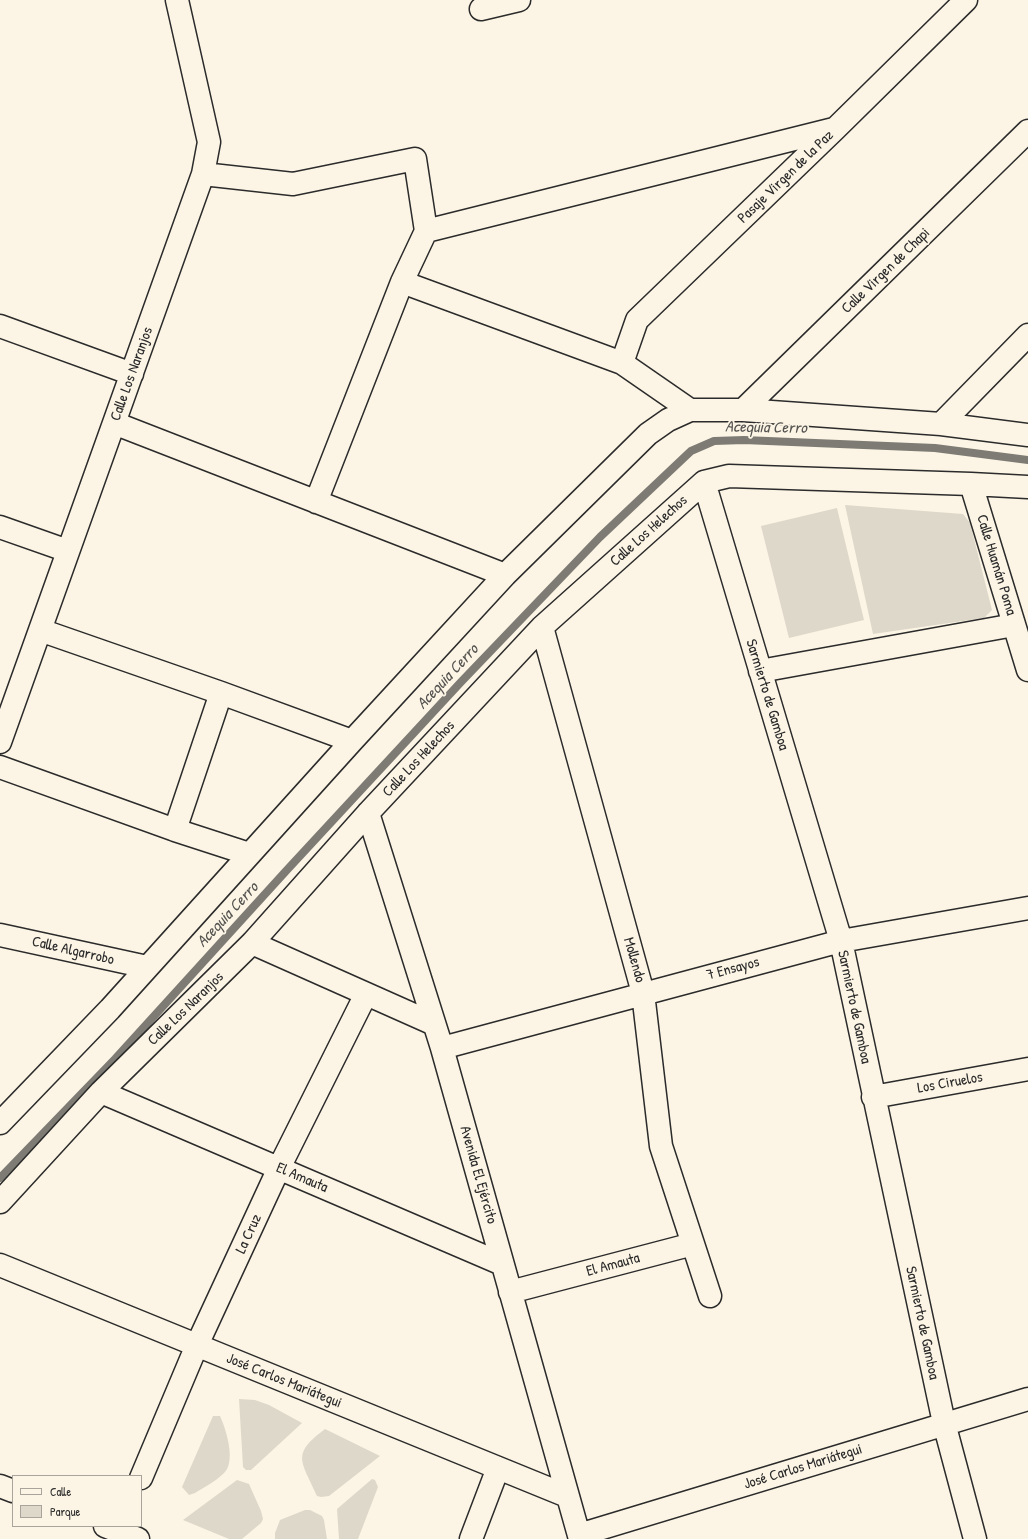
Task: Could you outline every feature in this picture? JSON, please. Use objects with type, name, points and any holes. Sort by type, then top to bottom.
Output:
[{"type":"street","name":"Calle Los Naranjos","points":[[0,742],[203,174],[209,142],[177,0]]},
{"type":"street","points":[[481,9],[519,0]]},
{"type":"street","name":"Pasaje Virgen de la Paz","points":[[622,363],[637,320],[966,0]]},
{"type":"street","points":[[426,231],[835,129]]},
{"type":"street","name":"Calle Virgen de Chapi","points":[[743,410],[1028,131]]},
{"type":"street","points":[[203,174],[293,184],[414,159],[426,231],[402,282],[316,502]]},
{"type":"street","points":[[402,282],[622,363],[690,410]]},
{"type":"street","points":[[0,326],[132,374]]},
{"type":"street","points":[[941,424],[1028,335]]},
{"type":"street","points":[[0,1123],[110,1009],[352,741],[505,576],[648,434],[668,420],[690,410],[743,410],[941,424],[1028,435]]},
{"type":"street","points":[[114,423],[505,576]]},
{"type":"street","name":"Calle Los Helechos","points":[[368,813],[542,627],[704,482],[729,476],[971,484],[1028,488]]},
{"type":"street","name":"Sarmierto de Gamboa","points":[[704,482],[841,941],[873,1097],[944,1423],[975,1539]]},
{"type":"street","name":"Calle Huamán Poma","points":[[971,484],[1028,670]]},
{"type":"street","points":[[0,527],[68,551]]},
{"type":"street","points":[[760,671],[1014,625]]},
{"type":"street","name":"Mollendo","points":[[542,627],[643,993],[661,1146],[710,1296]]},
{"type":"street","points":[[40,630],[221,693],[352,741]]},
{"type":"street","points":[[175,830],[221,693]]},
{"type":"street","points":[[0,767],[175,830],[249,854]]},
{"type":"street","name":"Calle Los Naranjos","points":[[0,1202],[101,1092],[252,944],[368,813]]},
{"type":"street","name":"Avenida El Ejército","points":[[368,813],[442,1048],[579,1537]]},
{"type":"street","name":"7 Ensayos","points":[[442,1048],[841,941],[1028,908]]},
{"type":"street","name":"Calle Algarrobo","points":[[0,935],[147,967]]},
{"type":"street","points":[[252,944],[434,1024]]},
{"type":"street","name":"La Cruz","points":[[142,1476],[197,1346],[279,1168],[366,994]]},
{"type":"street","name":"Los Ciruelos","points":[[873,1097],[1028,1069]]},
{"type":"street","name":"El Amauta","points":[[101,1092],[502,1264]]},
{"type":"street","name":"El Amauta","points":[[510,1292],[693,1244]]},
{"type":"street","name":"José Carlos Mariátegui","points":[[0,1265],[568,1496]]},
{"type":"street","name":"José Carlos Mariátegui","points":[[579,1537],[944,1423],[1028,1399]]},
{"type":"street","points":[[471,1539],[498,1468]]},
{"type":"street","points":[[0,1486],[12,1491]]},
{"type":"green space","points":[[845,505],[963,514],[970,523],[992,610],[984,618],[873,634]]},
{"type":"green space","points":[[837,508],[864,620],[789,638],[761,526]]},
{"type":"green space","points":[[239,1399],[255,1400],[269,1405],[302,1423],[251,1470],[246,1470],[243,1467]]},
{"type":"green space","points":[[213,1416],[220,1416],[227,1437],[230,1454],[227,1469],[213,1482],[189,1495],[182,1487]]},
{"type":"green space","points":[[325,1429],[380,1456],[329,1496],[321,1497],[317,1496],[302,1459],[303,1452],[307,1446]]},
{"type":"green space","points":[[372,1479],[375,1480],[378,1487],[358,1539],[339,1539],[337,1509]]},
{"type":"green space","points":[[237,1480],[249,1484],[263,1519],[261,1523],[242,1539],[229,1539],[183,1520]]},
{"type":"green space","points":[[305,1510],[310,1510],[322,1516],[327,1539],[275,1539],[275,1533],[280,1520]]},
{"type":"waterway","name":"Acequia Cerro","points":[[0,1178],[115,1059],[461,682],[600,537],[691,451],[714,441],[744,440],[935,448],[1028,460]]}]
